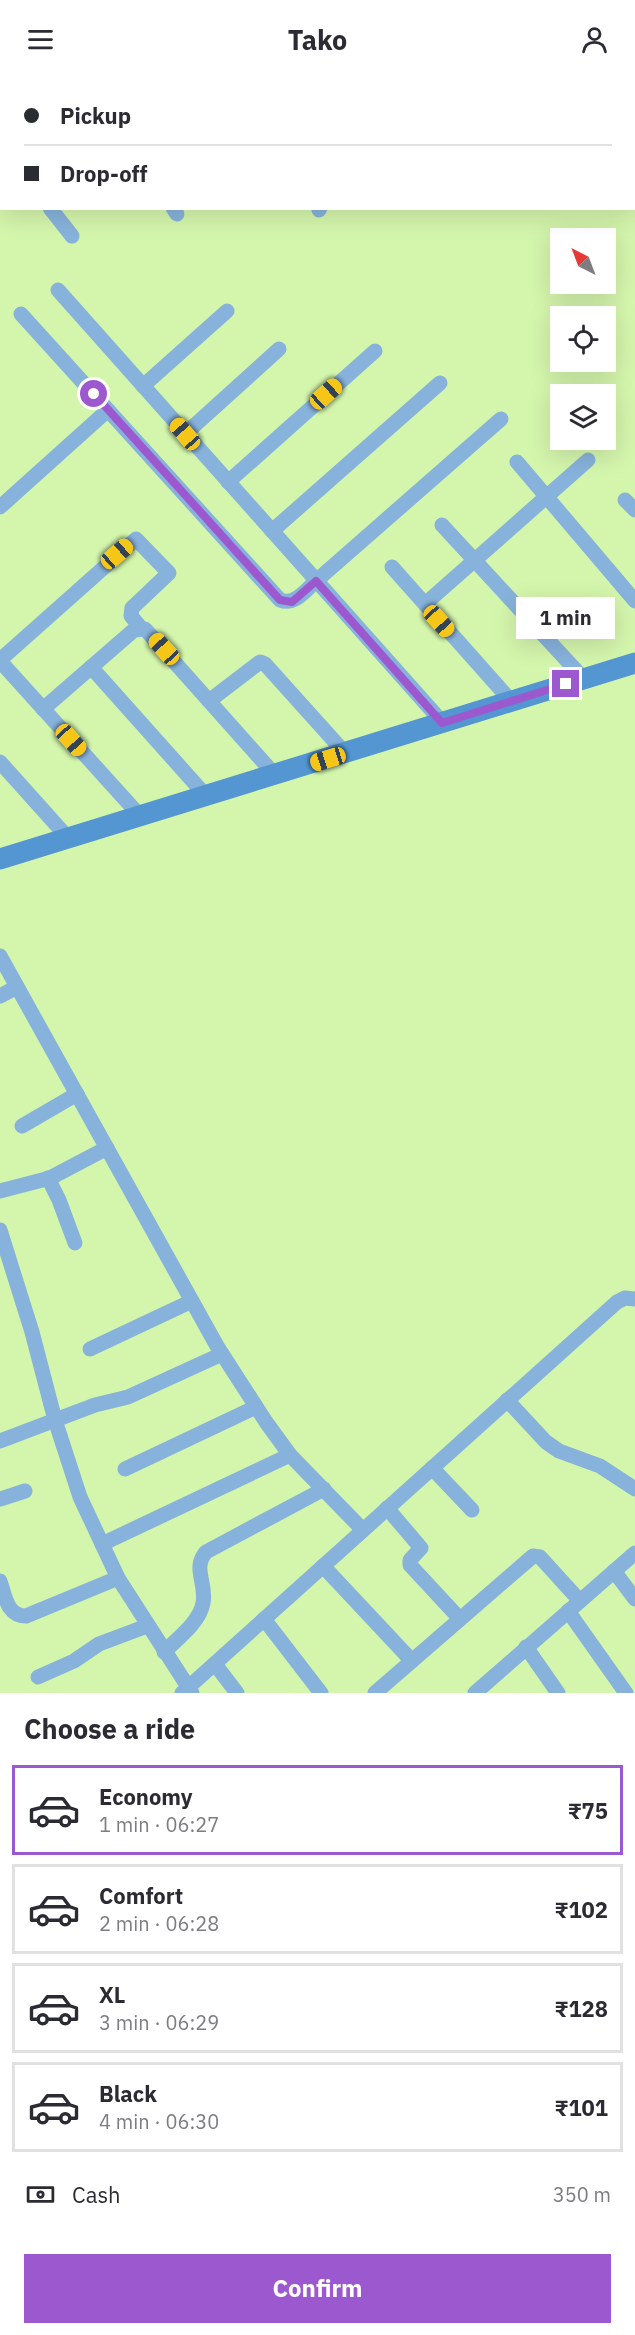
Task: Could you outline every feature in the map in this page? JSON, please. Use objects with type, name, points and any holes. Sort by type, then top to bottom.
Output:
[{"type":"street","points":[[52,210],[72,236]]},
{"type":"street","points":[[58,290],[442,723]]},
{"type":"street","points":[[143,386],[227,311]]},
{"type":"street","points":[[21,314],[280,600],[292,602],[501,418]]},
{"type":"street","points":[[185,434],[279,349]]},
{"type":"street","points":[[228,482],[375,351]]},
{"type":"street","points":[[272,531],[440,383]]},
{"type":"street","points":[[0,507],[108,410]]},
{"type":"street","points":[[425,604],[588,460]]},
{"type":"street","points":[[517,462],[635,601]]},
{"type":"street","points":[[442,525],[584,679]]},
{"type":"street","points":[[141,818],[0,660],[136,539],[170,573],[132,608],[131,616],[141,628],[148,632],[274,775]]},
{"type":"street","points":[[392,567],[511,701]]},
{"type":"street","points":[[43,709],[134,630],[141,628]]},
{"type":"street","points":[[209,700],[260,662],[265,664],[345,753]]},
{"type":"street","points":[[0,859],[141,818],[635,663]]},
{"type":"street","points":[[91,667],[207,797]]},
{"type":"street","points":[[0,762],[69,839]]},
{"type":"street","points":[[0,956],[222,1354],[290,1455],[363,1530]]},
{"type":"street","points":[[0,996],[17,987]]},
{"type":"street","points":[[22,1126],[77,1094]]},
{"type":"street","points":[[0,1191],[48,1178],[107,1148]]},
{"type":"street","points":[[48,1178],[75,1243]]},
{"type":"street","points":[[0,1230],[32,1332],[55,1420],[80,1497],[118,1578],[188,1691],[264,1619],[617,1302],[625,1298],[635,1299]]},
{"type":"street","points":[[90,1348],[192,1301]]},
{"type":"street","points":[[0,1441],[95,1405],[128,1397],[222,1354]]},
{"type":"street","points":[[507,1401],[546,1442],[559,1451],[600,1466],[635,1489]]},
{"type":"street","points":[[125,1469],[256,1407]]},
{"type":"street","points":[[102,1544],[290,1455]]},
{"type":"street","points":[[432,1468],[472,1510]]},
{"type":"street","points":[[164,1652],[187,1629],[203,1604],[198,1565],[206,1552],[324,1490]]},
{"type":"street","points":[[0,1500],[25,1491]]},
{"type":"street","points":[[387,1508],[421,1548],[410,1560],[410,1565],[460,1619]]},
{"type":"street","points":[[482,1691],[526,1647],[635,1553]]},
{"type":"street","points":[[375,1693],[537,1555],[574,1606],[626,1693]]},
{"type":"street","points":[[323,1566],[412,1661]]},
{"type":"street","points":[[614,1571],[635,1599]]},
{"type":"street","points":[[0,1581],[10,1610],[18,1616],[26,1616],[118,1578]]},
{"type":"street","points":[[264,1619],[315,1691]]},
{"type":"street","points":[[38,1677],[74,1661],[99,1644],[147,1626]]},
{"type":"street","points":[[526,1647],[558,1693]]},
{"type":"street","points":[[215,1664],[237,1693]]},
{"type":"route","points":[[94,394],[280,600],[286,603],[292,602],[316,581],[442,723],[566,684]]}]
